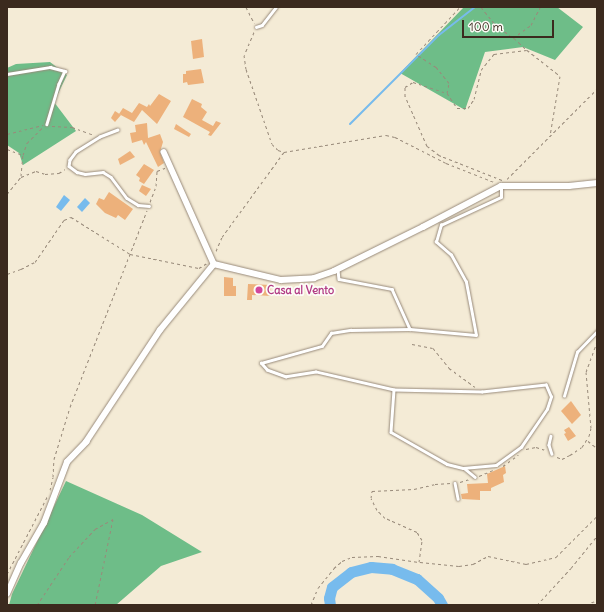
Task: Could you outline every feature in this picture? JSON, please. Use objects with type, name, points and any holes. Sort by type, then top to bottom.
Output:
[{"type":"street","points":[[164,152],[213,262]]},
{"type":"street","points":[[213,262],[281,280],[314,278],[337,269],[423,227],[501,186],[569,186],[597,183]]},
{"type":"street","points":[[7,594],[20,563],[44,523],[67,462],[86,442],[160,330],[213,262]]},
{"type":"lane","points":[[256,27],[262,25],[276,7]]},
{"type":"lane","points":[[7,74],[50,67],[65,71],[47,124]]},
{"type":"lane","points":[[118,130],[100,137],[76,152],[70,160],[69,166],[78,172],[85,174],[103,172],[112,177],[127,198],[138,205],[149,206]]},
{"type":"lane","points":[[394,390],[391,432],[447,464],[463,468],[496,465],[521,447],[548,410],[551,396],[546,385],[482,392],[394,390],[316,372],[286,377],[267,370],[261,363],[322,346],[331,333],[351,330],[410,329],[476,335],[466,282],[451,255],[436,242],[441,225],[501,197],[501,186]]},
{"type":"lane","points":[[337,269],[339,279],[392,289],[410,329]]},
{"type":"lane","points":[[564,396],[577,352],[597,331]]},
{"type":"lane","points":[[551,436],[549,445],[552,454]]},
{"type":"lane","points":[[463,468],[475,478]]},
{"type":"lane","points":[[455,483],[458,499]]},
{"type":"path","points":[[246,7],[256,27],[244,55],[246,69],[272,144],[284,152],[386,135],[395,137],[446,163],[501,186]]},
{"type":"path","points":[[447,94],[449,83],[436,67],[416,54],[460,7]]},
{"type":"path","points":[[481,7],[495,24],[560,76],[550,136]]},
{"type":"path","points":[[513,38],[531,25],[540,7]]},
{"type":"path","points":[[527,50],[494,54],[481,70],[474,99],[468,108],[457,108],[447,94],[413,82],[404,87],[405,96],[427,146],[439,155],[505,181],[597,89]]},
{"type":"path","points":[[7,134],[47,124],[61,128],[72,127],[100,137]]},
{"type":"path","points":[[21,177],[23,155],[27,143],[47,124]]},
{"type":"path","points":[[7,149],[23,155]]},
{"type":"path","points":[[7,274],[35,262],[64,220],[71,216],[130,254],[200,268],[213,262],[222,237],[284,152]]},
{"type":"path","points":[[7,194],[21,177],[36,172],[59,173],[69,166]]},
{"type":"path","points":[[7,574],[13,559],[37,518],[49,492],[53,477],[54,459],[70,407],[149,206],[156,186],[157,171],[170,166]]},
{"type":"path","points":[[412,344],[433,348],[449,368],[482,392]]},
{"type":"path","points":[[587,441],[597,448]]},
{"type":"path","points":[[419,562],[422,540],[417,532],[386,518],[377,510],[371,498],[372,491],[414,489],[435,484],[455,483]]},
{"type":"path","points":[[311,605],[318,588],[334,568],[342,561],[352,557],[378,556],[459,566],[473,564],[488,556],[526,564],[556,557],[597,516]]},
{"type":"path","points":[[37,605],[69,557],[95,529],[113,519],[95,605]]},
{"type":"path","points":[[537,605],[571,568],[597,536]]},
{"type":"path","points":[[586,605],[597,600]]},
{"type":"green space","points":[[464,7],[557,7],[583,27],[555,60],[523,47],[485,52],[465,110],[400,73]]},
{"type":"green space","points":[[50,62],[67,75],[54,102],[76,131],[23,165],[19,153],[7,145],[7,68],[16,64]]},
{"type":"green space","points":[[66,481],[142,515],[202,552],[161,566],[116,605],[9,605],[12,594]]},
{"type":"water","points":[[64,195],[70,200],[61,211],[56,207]]},
{"type":"water","points":[[85,198],[90,203],[82,212],[77,207]]},
{"type":"building","points":[[202,39],[204,57],[193,59],[191,41]]},
{"type":"building","points":[[201,69],[204,83],[188,85],[187,82],[183,83],[183,74],[186,74],[186,71]]},
{"type":"building","points":[[159,94],[171,101],[157,124],[142,110],[134,122],[119,114],[123,108],[132,113],[139,103],[147,107],[149,104],[150,106]]},
{"type":"building","points":[[192,99],[202,104],[201,107],[207,112],[202,120],[213,126],[216,121],[221,123],[211,136],[208,135],[210,132],[183,117]]},
{"type":"building","points":[[115,111],[121,115],[115,122],[111,118]]},
{"type":"building","points":[[147,123],[148,138],[160,134],[163,142],[160,152],[164,163],[158,167],[146,142],[144,145],[142,140],[132,143],[130,133],[136,132],[135,125]]},
{"type":"building","points":[[176,124],[191,134],[189,137],[174,129]]},
{"type":"building","points":[[130,151],[135,157],[120,165],[118,159]]},
{"type":"building","points":[[144,164],[154,170],[144,184],[139,181],[140,178],[136,175]]},
{"type":"building","points":[[142,185],[151,189],[146,196],[139,191]]},
{"type":"building","points":[[109,192],[133,209],[125,220],[118,215],[116,218],[105,213],[96,204],[99,198],[104,200]]},
{"type":"building","points":[[224,277],[233,278],[233,286],[236,286],[236,296],[224,296]]},
{"type":"building","name":"Casa al Vento","points":[[248,284],[271,285],[271,296],[252,295],[252,300],[247,300]]},
{"type":"building","points":[[571,401],[581,415],[572,424],[561,411]]},
{"type":"building","points":[[569,427],[576,436],[568,441],[564,434],[566,433],[564,430]]},
{"type":"building","points":[[505,466],[506,473],[503,475],[504,482],[491,488],[491,491],[480,491],[480,500],[462,499],[461,494],[468,493],[467,484],[488,483],[487,474]]},
{"type":"waterway","points":[[350,124],[439,35],[475,7]]},
{"type":"waterway","points":[[330,605],[329,598],[332,587],[351,572],[371,567],[392,569],[417,579],[438,598],[442,605]]},
{"type":"place","name":"Casa al Vento","points":[[259,290]]}]
